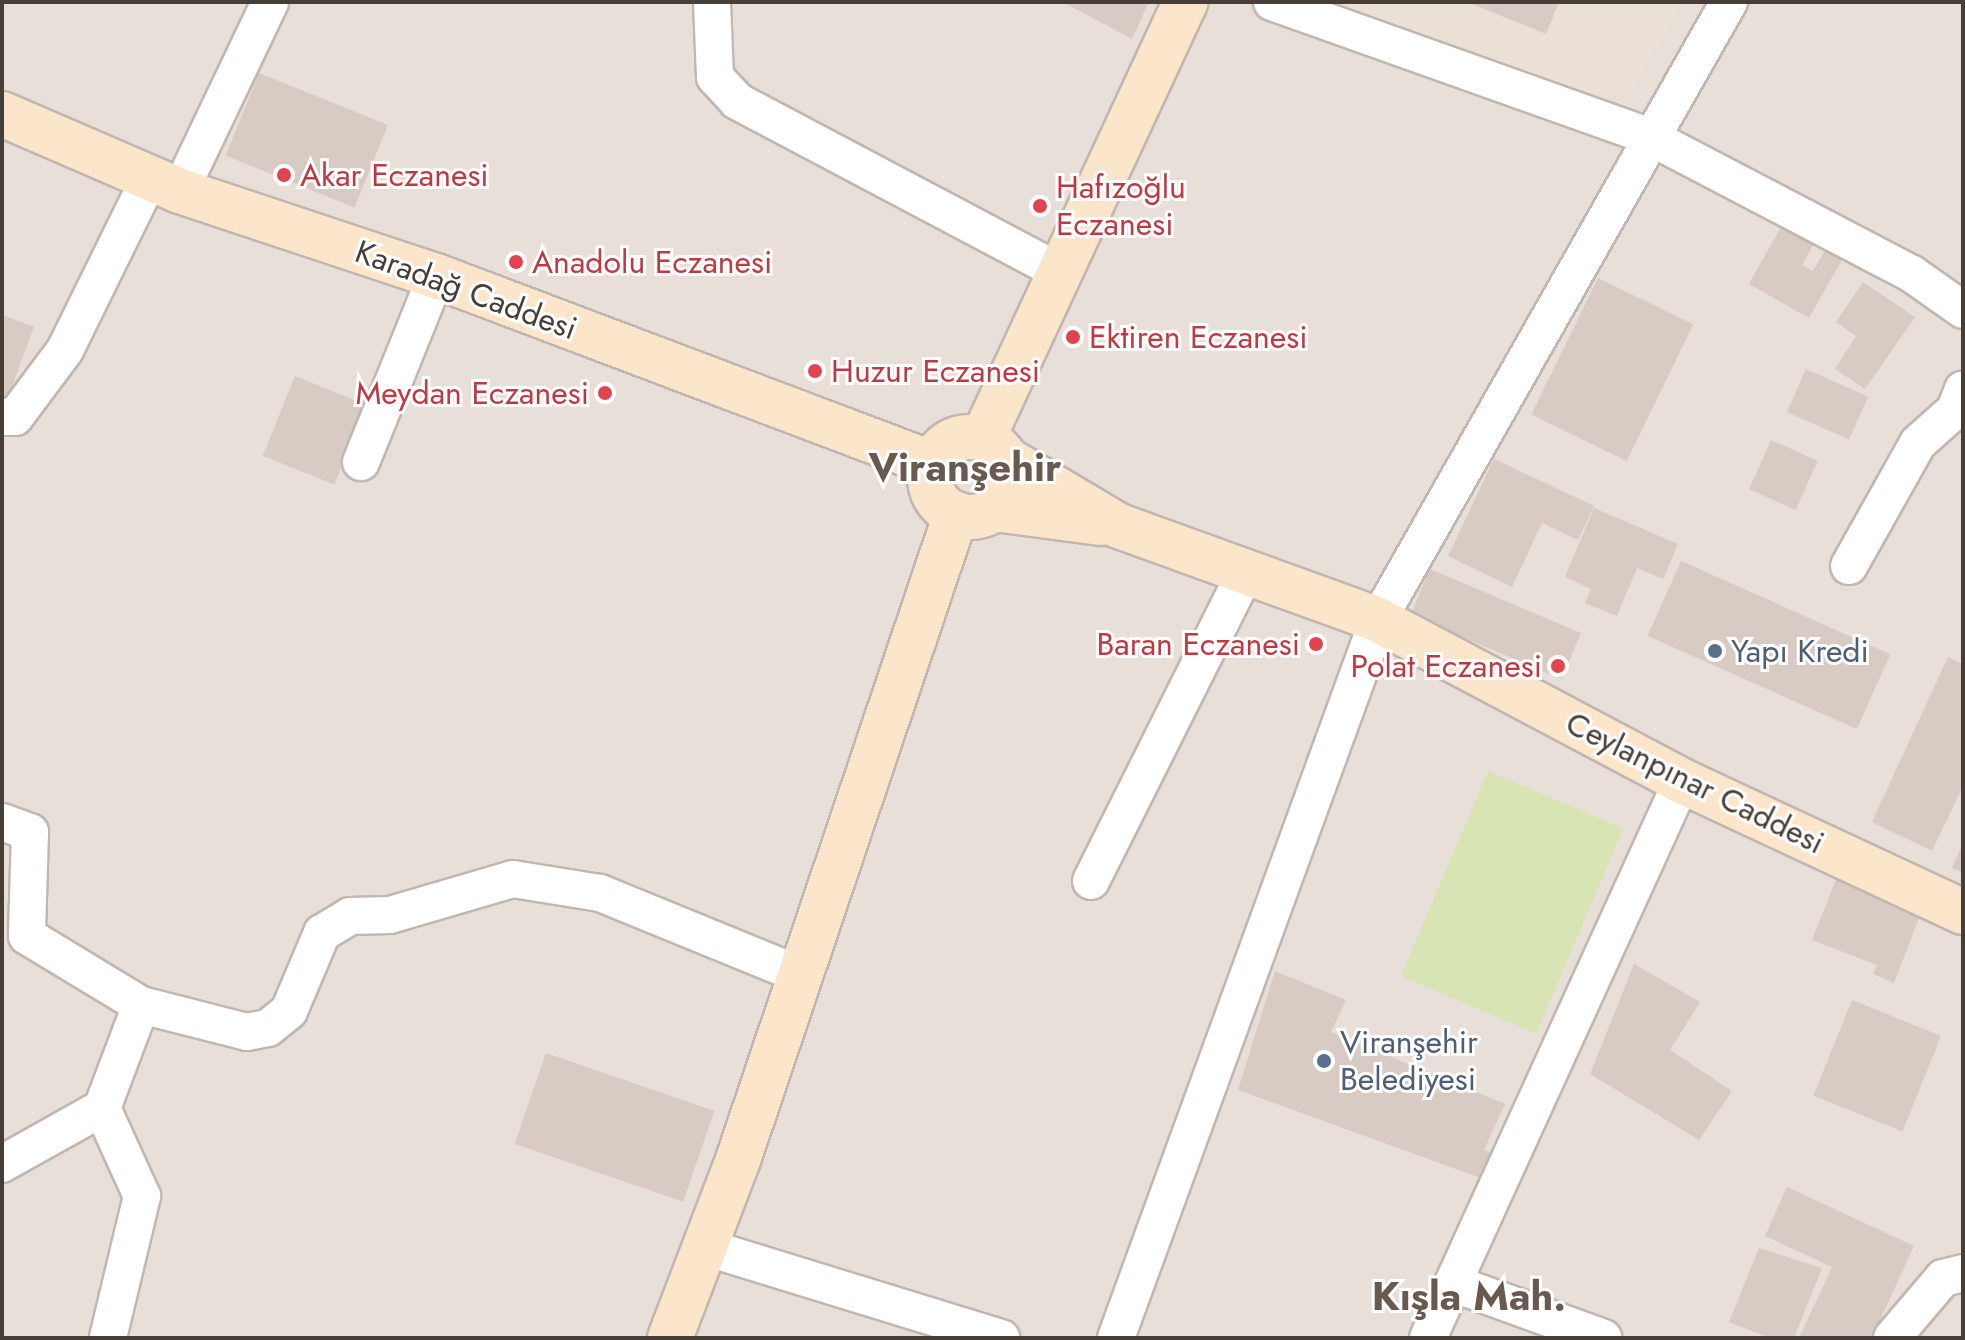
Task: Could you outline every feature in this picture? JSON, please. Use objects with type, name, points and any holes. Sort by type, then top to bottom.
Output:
[{"type":"street","points":[[2,417],[15,417],[65,350],[270,2]]},
{"type":"street","points":[[712,2],[715,77],[737,101],[790,135],[1060,272]]},
{"type":"street","points":[[670,1338],[801,975],[976,511],[1010,486],[994,448],[1060,272],[1185,2]]},
{"type":"street","points":[[1272,2],[1648,136],[1912,274],[1963,310]]},
{"type":"street","points":[[1116,1338],[1378,620],[1648,136],[1729,2]]},
{"type":"street","name":"Karadağ Caddesi","points":[[2,114],[164,185],[436,276],[931,463]]},
{"type":"street","points":[[361,462],[436,276]]},
{"type":"street","points":[[1849,566],[1918,443],[1960,405]]},
{"type":"street","points":[[958,437],[994,448],[1119,526],[976,511],[936,500],[931,463],[958,437]]},
{"type":"street","name":"Ceylanpınar Caddesi","points":[[1119,526],[1378,620],[1682,781],[1963,912]]},
{"type":"street","points":[[1091,881],[1246,572]]},
{"type":"street","points":[[1428,1338],[1682,781]]},
{"type":"street","points":[[2,822],[30,832],[27,936],[141,1005],[247,1032],[268,1028],[289,1011],[322,933],[350,916],[390,915],[513,879],[600,893],[801,975]]},
{"type":"street","points":[[2,1164],[102,1108],[141,1005]]},
{"type":"street","points":[[102,1108],[142,1196],[108,1338]]},
{"type":"street","points":[[705,1247],[1001,1338]]},
{"type":"street","points":[[1892,1338],[1943,1278],[1963,1273]]},
{"type":"street","points":[[1455,1284],[1603,1338]]},
{"type":"shaded area","points":[[2,2],[1963,2],[1963,1338],[2,1338]]},
{"type":"shaded area","points":[[1336,2],[1684,2],[1628,95],[1597,97]]},
{"type":"green space","points":[[1488,771],[1623,828],[1536,1034],[1401,976]]},
{"type":"building","points":[[1063,2],[1149,2],[1132,39]]},
{"type":"building","points":[[1467,2],[1559,2],[1546,34]]},
{"type":"building","points":[[259,73],[388,125],[355,208],[226,156]]},
{"type":"building","points":[[1786,218],[1818,236],[1802,265],[1813,271],[1826,249],[1843,258],[1809,318],[1749,284]]},
{"type":"building","points":[[1598,278],[1693,324],[1627,461],[1531,415]]},
{"type":"building","points":[[1863,282],[1915,317],[1865,389],[1835,369],[1856,336],[1836,322]]},
{"type":"building","points":[[2,315],[34,327],[5,405],[2,404]]},
{"type":"building","points":[[1806,369],[1868,397],[1849,440],[1787,412]]},
{"type":"building","points":[[295,376],[366,405],[334,485],[263,456]]},
{"type":"building","points":[[1771,440],[1818,461],[1796,510],[1749,489]]},
{"type":"building","points":[[1494,459],[1594,506],[1578,540],[1542,523],[1512,587],[1448,556]]},
{"type":"building","points":[[1594,508],[1678,544],[1663,579],[1637,568],[1617,616],[1585,603],[1591,589],[1565,577]]},
{"type":"building","points":[[1681,561],[1890,654],[1857,729],[1648,636]]},
{"type":"building","points":[[1430,569],[1581,633],[1561,679],[1410,615]]},
{"type":"building","points":[[1948,657],[1963,664],[1963,786],[1932,851],[1872,822]]},
{"type":"building","points":[[1963,843],[1963,873],[1952,868]]},
{"type":"building","points":[[1837,877],[1922,910],[1894,983],[1873,974],[1877,965],[1812,940]]},
{"type":"building","points":[[1634,964],[1700,1002],[1670,1050],[1732,1091],[1699,1140],[1590,1074]]},
{"type":"building","name":"Viranşehir Belediyesi","points":[[1275,971],[1346,1000],[1331,1032],[1505,1104],[1484,1150],[1495,1154],[1486,1180],[1238,1090]]},
{"type":"building","points":[[1852,1000],[1941,1036],[1902,1131],[1813,1095]]},
{"type":"building","points":[[546,1053],[714,1111],[683,1202],[515,1144]]},
{"type":"building","points":[[1787,1187],[1914,1246],[1872,1338],[1799,1338],[1832,1267],[1765,1236]]},
{"type":"building","points":[[1759,1248],[1822,1268],[1794,1338],[1770,1338],[1729,1322]]},
{"type":"place","name":"Akar Eczanesi","points":[[284,175]]},
{"type":"place","name":"Hafızoğlu Eczanesi","points":[[1040,206]]},
{"type":"place","name":"Anadolu Eczanesi","points":[[516,262]]},
{"type":"place","name":"Ektiren Eczanesi","points":[[1073,337]]},
{"type":"place","name":"Huzur Eczanesi","points":[[815,371]]},
{"type":"place","name":"Meydan Eczanesi","points":[[605,393]]},
{"type":"place","name":"Baran Eczanesi","points":[[1316,644]]},
{"type":"place","name":"Yapı Kredi","points":[[1715,651]]},
{"type":"place","name":"Polat Eczanesi","points":[[1558,666]]},
{"type":"place","name":"Viranşehir Belediyesi","points":[[1324,1061]]},
{"type":"district","name":"Viranşehir","points":[[965,467]]},
{"type":"district","name":"Kışla Mah.","points":[[1469,1296]]}]
